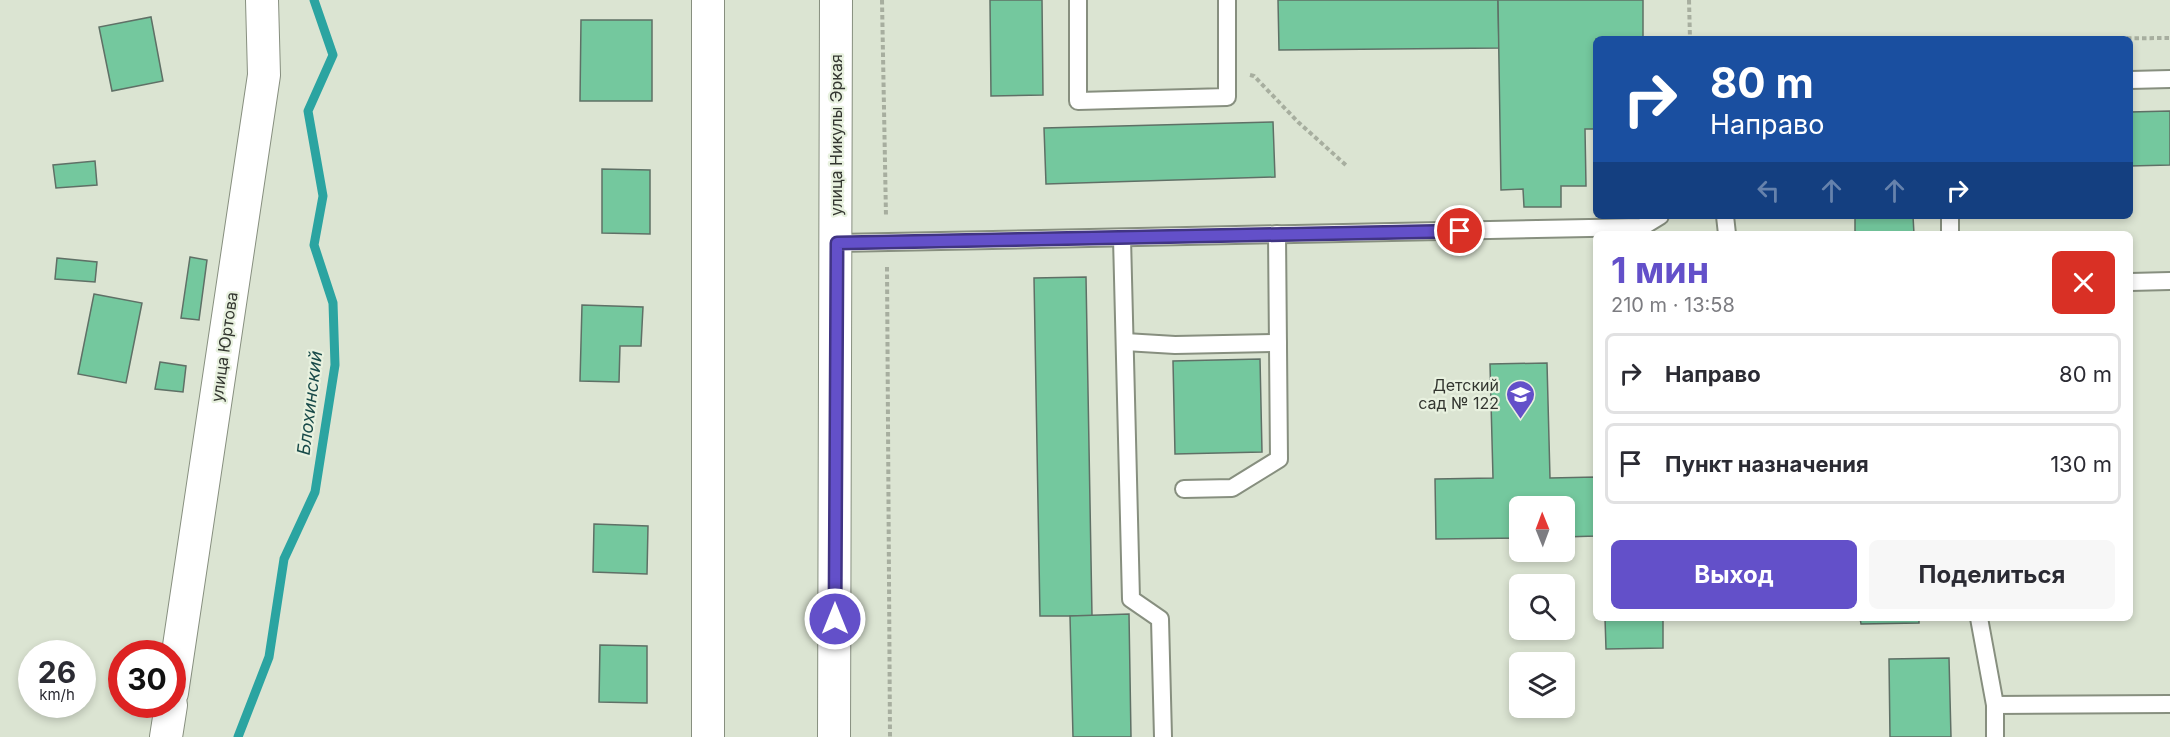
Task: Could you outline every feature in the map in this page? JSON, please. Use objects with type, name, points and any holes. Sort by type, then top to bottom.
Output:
[{"type":"street","name":"улица Юртова","points":[[180,640],[264,75],[262,0]]},
{"type":"street","points":[[708,0],[708,737]]},
{"type":"street","name":"улица Никулы Эркая","points":[[834,737],[836,0]]},
{"type":"street","points":[[166,737],[169,718]]},
{"type":"lane","points":[[1078,0],[1078,101],[1227,97],[1227,0]]},
{"type":"lane","points":[[2133,80],[2170,79]]},
{"type":"lane","points":[[837,243],[887,244],[1642,227],[1655,219]]},
{"type":"lane","points":[[1184,489],[1232,488],[1279,459],[1277,234]]},
{"type":"lane","points":[[1122,237],[1131,599],[1160,619],[1163,737]]},
{"type":"lane","points":[[2133,282],[2170,281]]},
{"type":"lane","points":[[1125,342],[1175,345],[1278,343]]},
{"type":"lane","points":[[1980,621],[1995,705],[1995,737]]},
{"type":"lane","points":[[1995,705],[2170,704]]},
{"type":"path","points":[[882,0],[887,244],[890,737]]},
{"type":"path","points":[[1689,0],[1690,36]]},
{"type":"path","points":[[2133,38],[2170,38]]},
{"type":"path","points":[[1227,70],[1254,76],[1298,122],[1347,166]]},
{"type":"building","points":[[990,0],[1042,0],[1043,95],[991,96]]},
{"type":"building","points":[[1278,0],[1498,0],[1499,48],[1279,50]]},
{"type":"building","points":[[1498,0],[1643,0],[1643,36],[1593,36],[1593,129],[1585,129],[1586,186],[1561,186],[1561,207],[1524,207],[1523,189],[1501,190]]},
{"type":"building","points":[[151,17],[163,81],[112,91],[99,27]]},
{"type":"building","points":[[581,20],[652,20],[652,101],[580,101]]},
{"type":"building","points":[[2170,111],[2170,165],[2133,166],[2133,112]]},
{"type":"building","points":[[1273,122],[1275,177],[1046,184],[1044,128]]},
{"type":"building","points":[[95,161],[97,185],[56,188],[53,165]]},
{"type":"building","points":[[602,169],[650,170],[650,234],[602,233]]},
{"type":"building","points":[[1855,219],[1913,219],[1914,231],[1855,231]]},
{"type":"building","points":[[190,257],[207,260],[199,320],[181,318]]},
{"type":"building","points":[[57,258],[97,262],[95,282],[55,279]]},
{"type":"building","points":[[1086,277],[1092,616],[1040,616],[1034,278]]},
{"type":"building","points":[[94,294],[142,303],[126,383],[78,374]]},
{"type":"building","points":[[582,305],[643,307],[641,346],[620,346],[619,382],[580,381]]},
{"type":"building","points":[[1260,359],[1262,452],[1175,454],[1173,361]]},
{"type":"building","points":[[160,362],[186,366],[183,392],[155,389]]},
{"type":"building","name":"Детский сад № 122","points":[[1547,363],[1550,478],[1593,477],[1593,536],[1575,537],[1575,496],[1509,496],[1509,538],[1436,539],[1435,479],[1493,478],[1490,364]]},
{"type":"building","points":[[594,524],[648,526],[647,574],[593,572]]},
{"type":"building","points":[[1129,614],[1131,737],[1073,737],[1070,616]]},
{"type":"building","points":[[1605,621],[1663,621],[1663,648],[1606,649]]},
{"type":"building","points":[[1860,621],[1919,621],[1919,623],[1861,624]]},
{"type":"building","points":[[600,645],[647,646],[647,703],[599,702]]},
{"type":"building","points":[[1949,658],[1951,737],[1890,737],[1889,659]]},
{"type":"waterway","name":"Блохинский","points":[[238,737],[269,657],[284,559],[315,492],[335,365],[333,303],[314,245],[323,196],[308,111],[333,55],[314,0]]},
{"type":"place","name":"Детский сад № 122","points":[[1520,420]]},
{"type":"route","points":[[835,619],[837,243],[887,244],[1460,231]]}]
